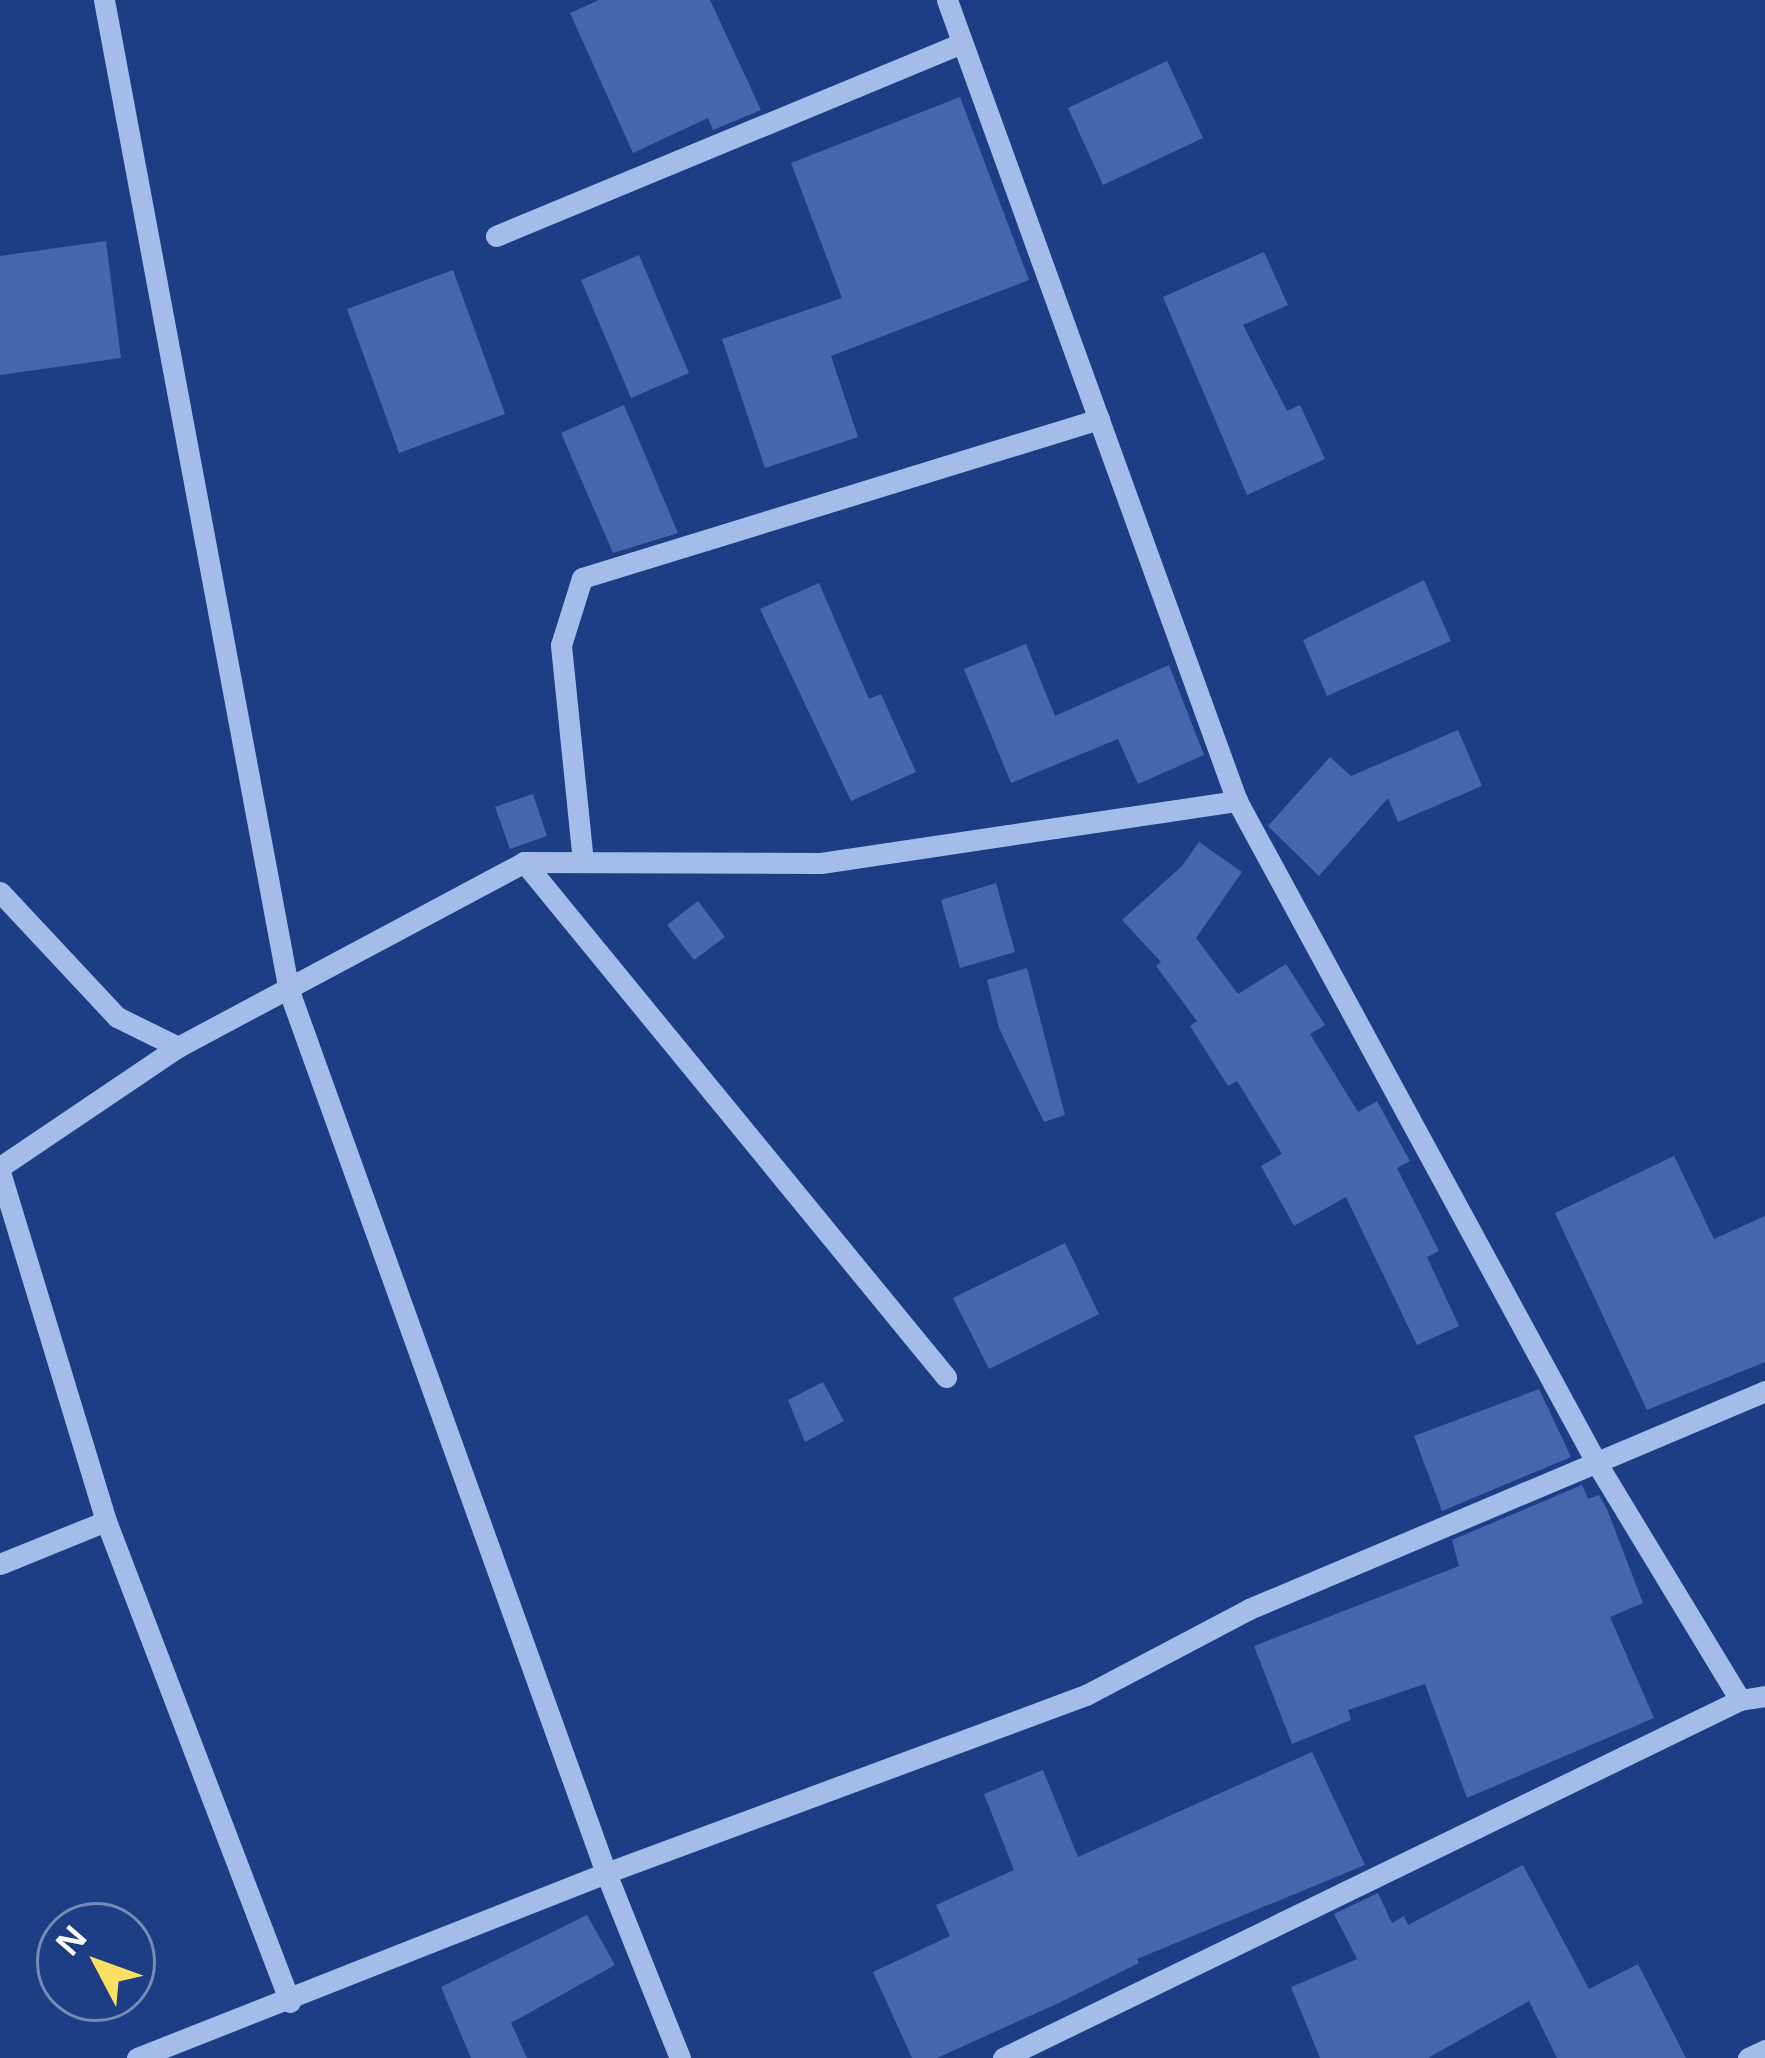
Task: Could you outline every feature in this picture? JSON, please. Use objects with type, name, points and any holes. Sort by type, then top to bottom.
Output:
[{"type":"street","points":[[104,0],[289,991],[606,1873],[680,2058]]},
{"type":"street","points":[[946,0],[1237,801],[1596,1462],[1740,1700]]},
{"type":"street","points":[[496,236],[962,43]]},
{"type":"street","points":[[583,862],[560,645],[582,578],[1099,419]]},
{"type":"street","points":[[290,2002],[106,1521],[0,1169],[178,1047],[524,862],[821,863],[1237,801]]},
{"type":"street","points":[[524,862],[946,1377]]},
{"type":"street","points":[[0,892],[117,1017],[178,1047]]},
{"type":"street","points":[[137,2058],[290,2002],[606,1873],[1086,1695],[1249,1610],[1765,1391]]},
{"type":"street","points":[[0,1564],[106,1521]]},
{"type":"street","points":[[1003,2058],[1740,1700],[1765,1696]]},
{"type":"street","points":[[1748,2058],[1765,2050]]},
{"type":"building","points":[[599,0],[710,0],[761,110],[713,130],[708,118],[633,153],[570,13]]},
{"type":"building","points":[[1167,61],[1203,138],[1103,185],[1068,108]]},
{"type":"building","points":[[960,97],[1029,280],[831,356],[858,437],[765,468],[722,339],[842,298],[791,163]]},
{"type":"building","points":[[106,241],[121,358],[0,375],[0,256]]},
{"type":"building","points":[[1264,252],[1288,305],[1243,325],[1287,411],[1300,405],[1325,459],[1247,495],[1163,297]]},
{"type":"building","points":[[639,255],[689,373],[631,398],[581,280]]},
{"type":"building","points":[[453,270],[505,414],[399,453],[347,309]]},
{"type":"building","points":[[624,405],[678,533],[613,553],[561,433]]},
{"type":"building","points":[[1424,580],[1451,641],[1327,696],[1303,640]]},
{"type":"building","points":[[819,583],[869,699],[881,694],[916,772],[851,801],[760,609]]},
{"type":"building","points":[[1026,644],[1055,716],[1169,665],[1204,755],[1138,784],[1118,739],[1011,783],[964,669]]},
{"type":"building","points":[[1458,730],[1482,786],[1398,822],[1388,798],[1319,876],[1268,826],[1330,757],[1351,776]]},
{"type":"building","points":[[533,794],[547,836],[510,849],[495,807]]},
{"type":"building","points":[[1199,842],[1242,872],[1196,938],[1238,994],[1286,964],[1325,1025],[1310,1034],[1358,1112],[1377,1101],[1410,1161],[1397,1168],[1439,1251],[1427,1257],[1459,1326],[1417,1345],[1346,1197],[1294,1226],[1261,1166],[1282,1154],[1237,1081],[1228,1086],[1190,1026],[1197,1021],[1156,966],[1161,962],[1122,920],[1182,866]]},
{"type":"building","points":[[996,883],[1015,952],[960,968],[941,900]]},
{"type":"building","points":[[698,901],[725,937],[694,960],[667,925]]},
{"type":"building","points":[[1027,968],[1065,1115],[1044,1122],[999,1028],[987,980]]},
{"type":"building","points":[[1674,1156],[1714,1239],[1765,1216],[1765,1362],[1647,1410],[1555,1213]]},
{"type":"building","points":[[1065,1243],[1099,1314],[989,1369],[953,1298]]},
{"type":"building","points":[[823,1382],[844,1421],[805,1442],[788,1400]]},
{"type":"building","points":[[1539,1389],[1571,1457],[1442,1511],[1414,1436]]},
{"type":"building","points":[[1582,1485],[1588,1499],[1599,1495],[1607,1509],[1643,1603],[1610,1617],[1654,1718],[1467,1798],[1425,1684],[1348,1710],[1351,1720],[1292,1744],[1254,1646],[1459,1566],[1452,1540]]},
{"type":"building","points":[[1312,1752],[1365,1865],[1137,1959],[1139,1963],[1063,2001],[937,2058],[912,2058],[873,1972],[950,1936],[936,1905],[1014,1870],[984,1794],[1043,1770],[1078,1857]]},
{"type":"building","points":[[1523,1865],[1589,1989],[1638,1964],[1686,2058],[1557,2058],[1529,2001],[1428,2058],[1320,2058],[1291,1987],[1357,1959],[1334,1914],[1378,1893],[1392,1923],[1404,1916],[1408,1925]]},
{"type":"building","points":[[587,1915],[615,1965],[511,2023],[527,2058],[471,2058],[441,1987]]}]
